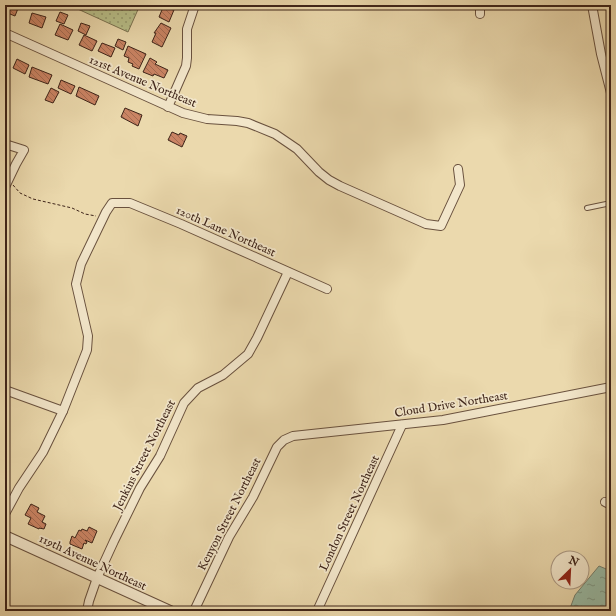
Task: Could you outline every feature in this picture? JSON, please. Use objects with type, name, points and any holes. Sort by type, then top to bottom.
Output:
[{"type":"street","points":[[168,107],[186,66],[187,29],[195,5]]},
{"type":"street","points":[[592,5],[601,54],[611,93]]},
{"type":"street","name":"121st Avenue Northeast","points":[[5,34],[168,107],[194,117],[237,121],[260,127],[287,141],[297,149],[319,172],[340,186],[426,224],[441,226],[460,185],[458,169]]},
{"type":"street","points":[[5,144],[24,150],[6,184]]},
{"type":"street","name":"120th Lane Northeast","points":[[103,218],[114,203],[130,203],[327,289]]},
{"type":"street","points":[[5,514],[19,488],[43,452],[63,411],[87,350],[88,336],[76,284],[81,264],[103,218]]},
{"type":"street","name":"Jenkins Street Northeast","points":[[87,611],[97,578],[140,488],[160,456],[184,403],[198,388],[223,375],[248,354],[288,272]]},
{"type":"street","name":"Cloud Drive Northeast","points":[[293,436],[444,420],[611,387]]},
{"type":"street","points":[[5,390],[63,411]]},
{"type":"street","name":"London Street Northeast","points":[[317,611],[402,425]]},
{"type":"street","name":"Kenyon Street Northeast","points":[[194,611],[229,537],[253,497],[277,447],[284,440],[293,436]]},
{"type":"street","name":"119th Avenue Northeast","points":[[5,536],[170,611]]},
{"type":"lane","points":[[587,208],[611,203]]},
{"type":"path","points":[[6,184],[16,187],[20,193],[33,199],[72,208],[85,214],[103,218]]},
{"type":"shaded area","points":[[69,5],[140,5],[128,32]]},
{"type":"water","points":[[599,566],[611,571],[611,611],[569,611],[575,595],[579,590],[590,590],[590,577]]},
{"type":"building","points":[[5,5],[19,6],[15,16],[5,12]]},
{"type":"building","points":[[164,5],[176,5],[169,22],[159,17]]},
{"type":"building","points":[[60,12],[68,15],[64,24],[56,21]]},
{"type":"building","points":[[32,13],[46,17],[42,28],[29,23]]},
{"type":"building","points":[[81,23],[90,26],[86,35],[78,31]]},
{"type":"building","points":[[161,23],[171,28],[162,47],[152,42],[156,33],[154,33]]},
{"type":"building","points":[[60,24],[73,30],[68,40],[55,35]]},
{"type":"building","points":[[84,35],[97,41],[92,51],[79,45]]},
{"type":"building","points":[[118,39],[126,42],[123,50],[115,46]]},
{"type":"building","points":[[102,43],[115,48],[111,57],[98,51]]},
{"type":"building","points":[[128,46],[146,54],[139,69],[132,66],[133,64],[128,62],[129,58],[124,56]]},
{"type":"building","points":[[150,58],[157,62],[155,64],[168,70],[164,78],[143,72]]},
{"type":"building","points":[[17,59],[29,65],[25,74],[13,68]]},
{"type":"building","points":[[32,67],[52,75],[48,84],[29,77]]},
{"type":"building","points":[[61,80],[75,86],[71,94],[58,88]]},
{"type":"building","points":[[79,87],[99,96],[95,105],[76,96]]},
{"type":"building","points":[[51,88],[59,92],[53,103],[45,100]]},
{"type":"building","points":[[125,108],[142,115],[138,126],[121,117]]},
{"type":"building","points":[[172,132],[187,136],[182,147],[168,140]]},
{"type":"building","points":[[31,504],[39,508],[37,512],[45,516],[42,522],[46,524],[44,529],[39,529],[28,524],[31,518],[25,515]]},
{"type":"building","points":[[89,527],[97,531],[92,543],[85,540],[87,542],[86,544],[84,543],[82,549],[70,544],[72,536],[75,538],[79,530],[81,531],[82,529],[87,531]]}]
